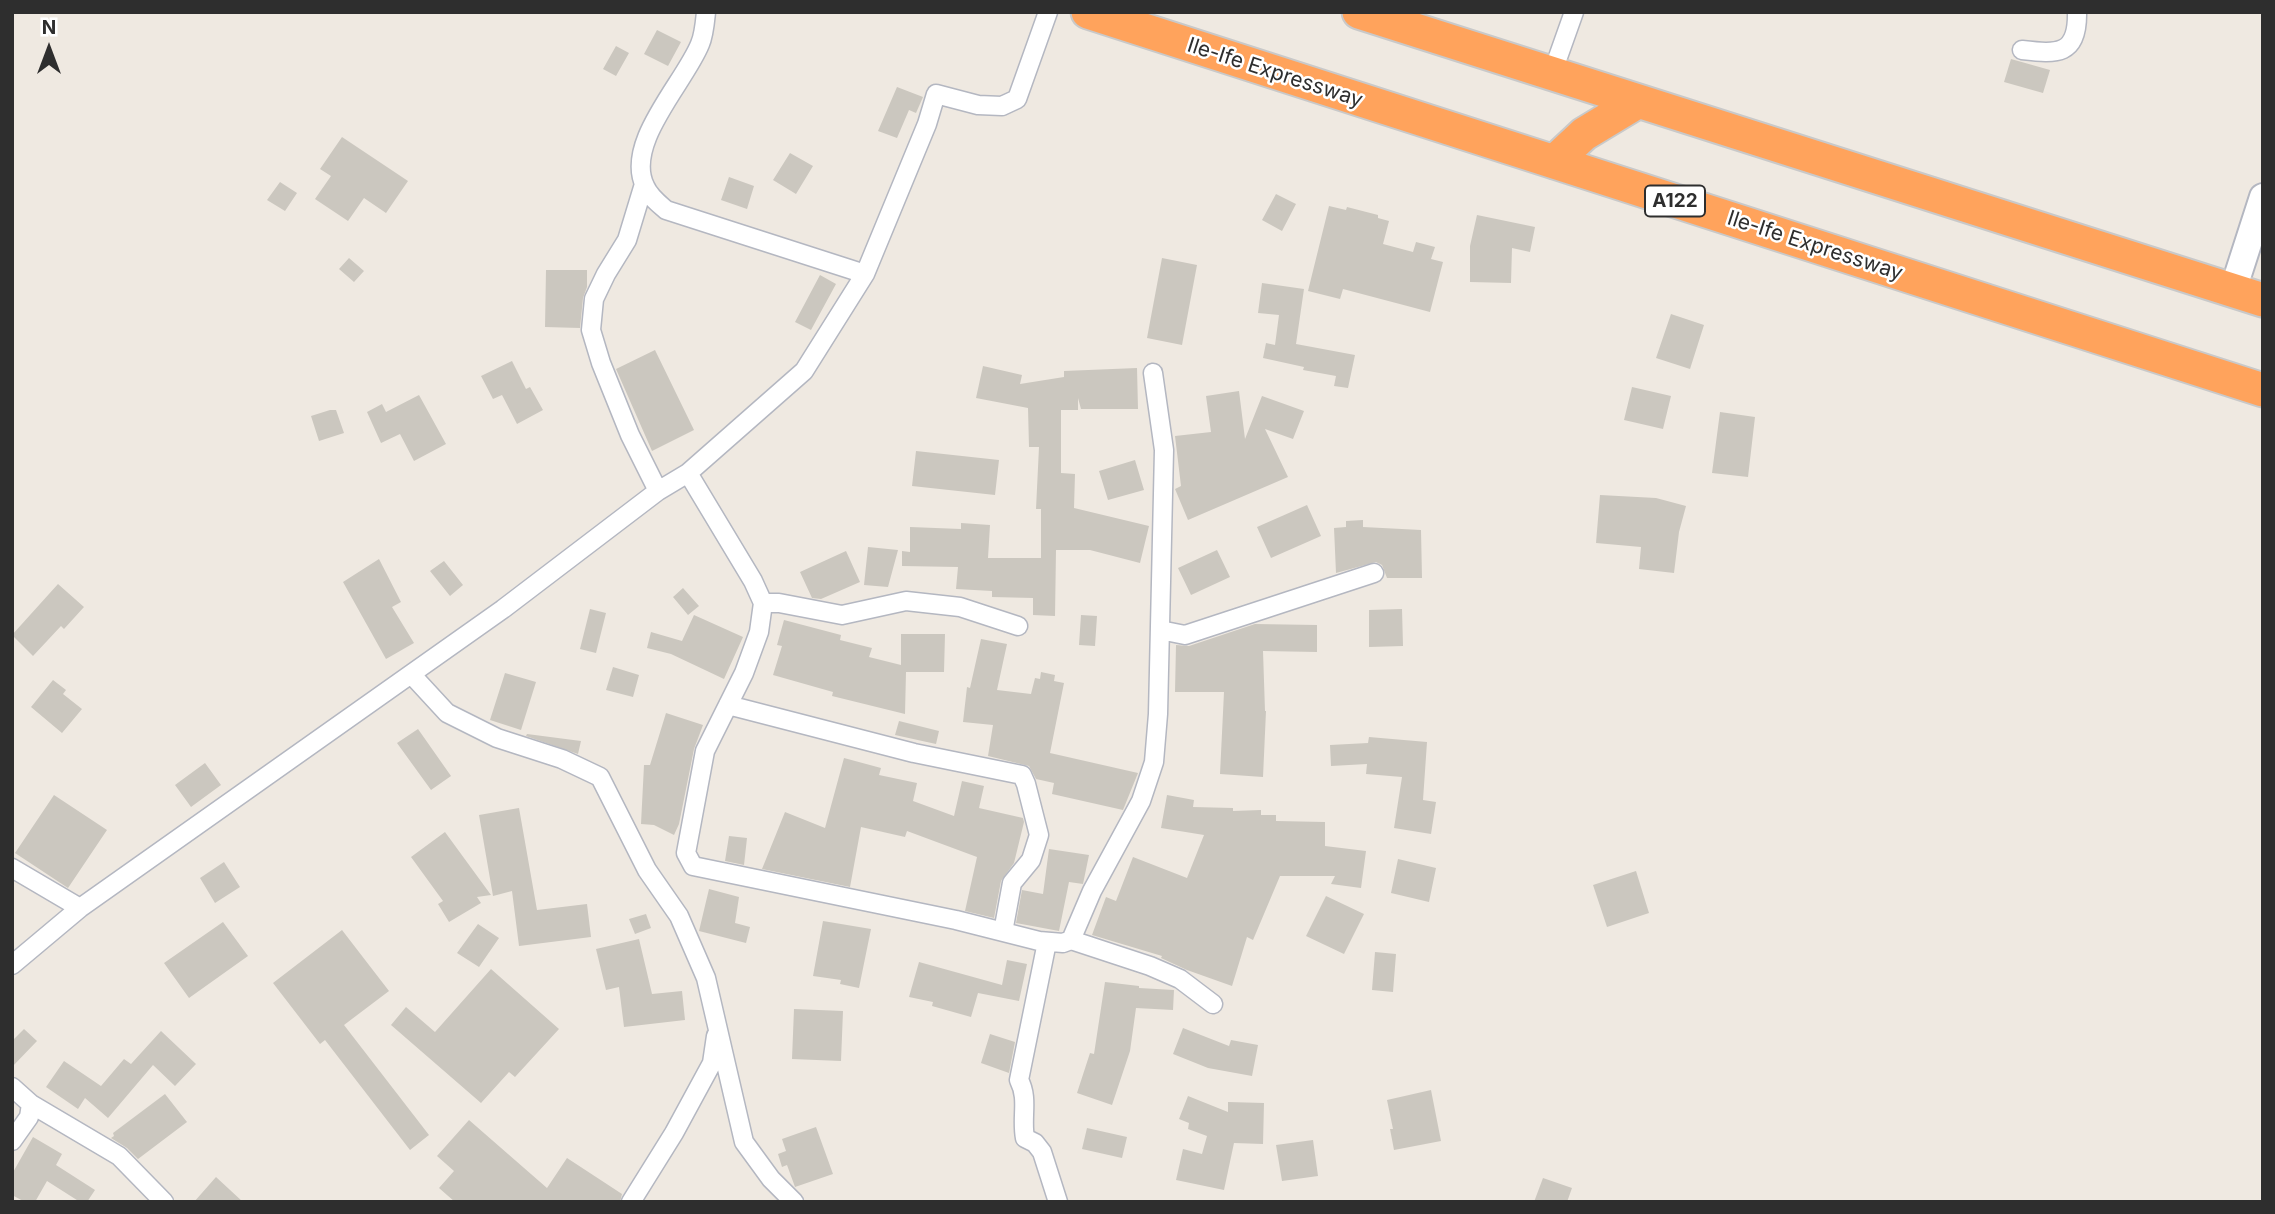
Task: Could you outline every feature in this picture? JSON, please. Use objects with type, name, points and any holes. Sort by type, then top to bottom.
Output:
[{"type":"highway","name":"Ile-Ife Expressway","points":[[1087,12],[2263,390]]},
{"type":"highway","points":[[1359,12],[2248,295]]},
{"type":"highway","points":[[1554,162],[1584,134],[1637,102]]},
{"type":"street","points":[[706,12],[701,43],[678,86],[659,113],[644,146],[641,166],[644,184],[653,198],[666,210],[865,274]]},
{"type":"street","points":[[12,965],[80,908],[503,609],[658,491],[688,473],[804,371],[865,274],[936,94],[978,105],[1002,106],[1017,99],[1048,12]]},
{"type":"street","points":[[1552,74],[1574,12]]},
{"type":"street","points":[[2022,50],[2053,53],[2066,49],[2074,39],[2077,12]]},
{"type":"street","points":[[644,184],[627,240],[594,299],[591,330],[601,363],[630,435],[658,491]]},
{"type":"street","points":[[2248,295],[2263,197]]},
{"type":"street","points":[[1070,940],[1092,891],[1142,801],[1154,762],[1158,714],[1164,450],[1153,373]]},
{"type":"street","points":[[688,473],[753,581],[763,603],[759,632],[744,673],[705,751],[686,853],[692,866],[956,920],[1047,942],[1063,943],[1070,940],[1150,965],[1180,979],[1213,1004]]},
{"type":"street","points":[[1160,630],[1185,635],[1374,573]]},
{"type":"street","points":[[763,603],[779,603],[842,615],[906,601],[960,607],[1018,626]]},
{"type":"street","points":[[411,674],[447,713],[497,738],[562,759],[600,777],[647,870],[679,916],[706,978],[744,1142],[771,1179],[794,1202]]},
{"type":"street","points":[[728,705],[914,753],[1022,775],[1039,835],[1031,860],[1012,883],[1003,932]]},
{"type":"street","points":[[12,868],[80,908]]},
{"type":"street","points":[[1047,942],[1019,1080],[1026,1093],[1023,1123],[1025,1138],[1035,1143],[1042,1152],[1058,1202]]},
{"type":"street","points":[[631,1202],[674,1133],[712,1063],[718,1026]]},
{"type":"street","points":[[12,1087],[31,1104],[119,1156],[164,1202]]},
{"type":"street","points":[[12,1141],[29,1117],[31,1104]]},
{"type":"building","points":[[657,30],[681,42],[668,66],[644,54]]},
{"type":"building","points":[[616,46],[629,53],[616,76],[603,69]]},
{"type":"building","points":[[2011,59],[2050,70],[2043,93],[2004,82]]},
{"type":"building","points":[[897,87],[923,97],[916,113],[909,110],[897,138],[878,131]]},
{"type":"building","points":[[342,137],[408,181],[386,213],[364,198],[348,221],[315,199],[331,176],[320,169]]},
{"type":"building","points":[[790,153],[813,166],[796,194],[773,180]]},
{"type":"building","points":[[729,177],[754,186],[747,209],[721,200]]},
{"type":"building","points":[[280,182],[297,193],[285,211],[267,200]]},
{"type":"building","points":[[1276,194],[1296,204],[1282,231],[1262,220]]},
{"type":"building","points":[[1329,206],[1346,210],[1347,207],[1378,215],[1378,218],[1389,221],[1383,244],[1413,252],[1416,242],[1435,247],[1431,259],[1443,262],[1430,312],[1343,289],[1340,299],[1308,291]]},
{"type":"building","points":[[1477,215],[1535,227],[1530,252],[1512,248],[1511,283],[1470,282],[1470,246]]},
{"type":"building","points":[[349,258],[364,271],[354,282],[339,269]]},
{"type":"building","points":[[1162,258],[1197,265],[1182,345],[1147,338]]},
{"type":"building","points":[[546,270],[587,270],[580,328],[545,327]]},
{"type":"building","points":[[820,275],[836,284],[811,330],[795,322]]},
{"type":"building","points":[[1262,283],[1304,289],[1296,344],[1355,355],[1348,388],[1334,386],[1336,376],[1263,358],[1266,343],[1275,345],[1279,315],[1258,313]]},
{"type":"building","points":[[1671,314],[1704,325],[1690,369],[1656,358]]},
{"type":"building","points":[[655,350],[694,430],[652,451],[616,369]]},
{"type":"building","points":[[512,361],[526,389],[530,387],[543,410],[517,424],[502,395],[493,399],[481,376]]},
{"type":"building","points":[[983,366],[1022,375],[1020,384],[1064,377],[1064,371],[1137,368],[1138,409],[1081,409],[1078,398],[1078,410],[1061,410],[1061,473],[1075,474],[1074,508],[1149,526],[1140,563],[1090,550],[1056,550],[1055,616],[1033,615],[1033,598],[992,597],[992,591],[956,589],[958,567],[902,566],[902,551],[910,552],[910,527],[961,529],[961,523],[990,525],[988,558],[1041,558],[1041,509],[1036,509],[1039,447],[1029,447],[1028,408],[976,398]]},
{"type":"building","points":[[1632,387],[1671,396],[1663,429],[1624,420]]},
{"type":"building","points":[[1239,391],[1245,439],[1262,396],[1304,411],[1293,439],[1265,429],[1288,477],[1188,520],[1175,489],[1181,486],[1175,436],[1211,432],[1206,396]]},
{"type":"building","points":[[419,395],[446,444],[414,461],[400,434],[381,443],[367,412],[382,404],[386,412]]},
{"type":"building","points":[[336,410],[344,433],[319,441],[311,416]]},
{"type":"building","points":[[1720,412],[1755,417],[1748,477],[1712,473]]},
{"type":"building","points":[[916,451],[999,460],[995,495],[912,486]]},
{"type":"building","points":[[1135,460],[1144,490],[1108,500],[1099,471]]},
{"type":"building","points":[[1600,495],[1656,498],[1686,506],[1679,532],[1674,573],[1639,569],[1641,547],[1596,543]]},
{"type":"building","points":[[1307,505],[1321,536],[1271,558],[1257,527]]},
{"type":"building","points":[[1363,520],[1363,527],[1421,530],[1422,578],[1387,578],[1382,565],[1376,562],[1336,573],[1334,528],[1346,527],[1346,521]]},
{"type":"building","points":[[868,547],[898,550],[888,587],[864,585]]},
{"type":"building","points":[[1217,550],[1230,577],[1191,595],[1178,568]]},
{"type":"building","points":[[846,551],[860,582],[821,599],[812,598],[800,572]]},
{"type":"building","points":[[379,559],[401,602],[392,607],[414,643],[386,659],[343,582]]},
{"type":"building","points":[[444,561],[463,585],[450,596],[430,571]]},
{"type":"building","points":[[58,584],[84,607],[64,629],[61,626],[33,656],[12,635]]},
{"type":"building","points":[[683,588],[699,606],[688,615],[673,597]]},
{"type":"building","points":[[590,609],[606,613],[596,653],[580,649]]},
{"type":"building","points":[[1402,609],[1403,646],[1369,647],[1369,610]]},
{"type":"building","points":[[694,615],[743,637],[724,679],[671,654],[647,648],[651,632],[682,641]]},
{"type":"building","points":[[1081,615],[1097,616],[1095,646],[1079,645]]},
{"type":"building","points":[[784,620],[841,635],[840,640],[872,648],[869,657],[901,665],[901,634],[945,634],[944,672],[906,672],[905,714],[832,696],[833,692],[773,675],[782,646],[777,645]]},
{"type":"building","points":[[1255,624],[1317,625],[1317,652],[1263,651],[1266,711],[1263,777],[1220,774],[1224,692],[1175,692],[1176,645],[1189,646]]},
{"type":"building","points":[[981,639],[1007,644],[997,690],[1031,694],[1035,678],[1040,679],[1041,672],[1055,675],[1054,681],[1064,683],[1050,753],[1138,773],[1123,810],[1052,794],[1054,783],[1036,779],[1029,766],[988,756],[993,725],[963,722],[967,687],[970,688]]},
{"type":"building","points":[[613,667],[639,675],[633,697],[606,690]]},
{"type":"building","points":[[505,673],[536,682],[521,730],[490,720]]},
{"type":"building","points":[[53,680],[66,690],[63,694],[82,709],[62,733],[31,707]]},
{"type":"building","points":[[666,713],[703,725],[694,749],[679,824],[674,835],[654,825],[641,824],[644,765],[650,765]]},
{"type":"building","points":[[899,721],[939,731],[936,744],[895,735]]},
{"type":"building","points":[[418,729],[451,776],[431,790],[397,743]]},
{"type":"building","points":[[526,736],[581,741],[578,754]]},
{"type":"building","points":[[1369,737],[1427,742],[1423,800],[1436,802],[1431,834],[1394,828],[1402,777],[1366,774],[1367,764],[1331,766],[1330,745],[1368,743]]},
{"type":"building","points":[[844,758],[881,768],[879,775],[917,783],[913,801],[954,816],[962,781],[984,786],[979,808],[1023,818],[1014,863],[1001,881],[994,918],[965,911],[977,857],[907,831],[905,837],[861,827],[850,887],[762,869],[785,812],[825,828]]},
{"type":"building","points":[[205,763],[221,785],[191,807],[175,785]]},
{"type":"building","points":[[54,795],[107,830],[68,888],[15,853]]},
{"type":"building","points":[[1167,795],[1194,800],[1193,807],[1233,808],[1233,811],[1261,810],[1261,815],[1276,815],[1276,821],[1325,822],[1325,846],[1366,851],[1361,888],[1331,884],[1335,876],[1280,876],[1253,940],[1247,937],[1232,986],[1187,970],[1161,958],[1162,956],[1092,935],[1106,897],[1116,901],[1133,857],[1187,878],[1204,835],[1161,828]]},
{"type":"building","points":[[519,808],[537,910],[587,904],[591,937],[519,946],[512,891],[493,896],[479,815]]},
{"type":"building","points":[[445,832],[491,895],[477,897],[481,903],[449,922],[438,904],[443,901],[411,857]]},
{"type":"building","points":[[729,836],[747,838],[744,865],[725,861]]},
{"type":"building","points":[[1049,849],[1089,855],[1083,884],[1069,882],[1059,931],[1016,923],[1022,890],[1043,894]]},
{"type":"building","points":[[1398,859],[1436,868],[1429,902],[1391,893]]},
{"type":"building","points":[[224,862],[240,887],[215,903],[200,878]]},
{"type":"building","points":[[1636,871],[1649,913],[1607,927],[1593,885]]},
{"type":"building","points":[[709,889],[739,897],[735,923],[750,927],[746,943],[699,931]]},
{"type":"building","points":[[1326,896],[1364,914],[1344,954],[1306,936]]},
{"type":"building","points":[[646,914],[651,928],[635,934],[629,919]]},
{"type":"building","points":[[823,921],[871,929],[859,988],[840,984],[841,980],[813,976]]},
{"type":"building","points":[[223,922],[248,956],[189,998],[164,963]]},
{"type":"building","points":[[478,924],[499,938],[479,967],[457,953]]},
{"type":"building","points":[[342,930],[389,991],[344,1025],[429,1135],[410,1150],[325,1040],[320,1044],[273,983]]},
{"type":"building","points":[[639,939],[652,994],[682,991],[685,1020],[624,1027],[619,987],[606,990],[596,949]]},
{"type":"building","points":[[1375,952],[1396,954],[1393,992],[1372,990]]},
{"type":"building","points":[[1007,960],[1027,964],[1019,1001],[978,993],[971,1017],[932,1006],[933,1002],[909,997],[919,962],[1002,985]]},
{"type":"building","points":[[491,969],[559,1029],[515,1077],[509,1072],[481,1103],[391,1025],[406,1007],[435,1032]]},
{"type":"building","points":[[1105,982],[1174,990],[1173,1010],[1136,1008],[1130,1051],[1112,1105],[1077,1093],[1090,1053],[1094,1054]]},
{"type":"building","points":[[794,1009],[843,1011],[841,1061],[792,1059]]},
{"type":"building","points":[[1183,1028],[1229,1046],[1231,1040],[1258,1045],[1252,1076],[1208,1068],[1173,1054]]},
{"type":"building","points":[[24,1029],[37,1041],[12,1067],[12,1041]]},
{"type":"building","points":[[161,1031],[196,1064],[175,1086],[153,1065],[108,1118],[85,1098],[78,1109],[46,1087],[64,1061],[101,1086],[124,1059],[131,1064]]},
{"type":"building","points":[[990,1034],[1015,1042],[1009,1073],[981,1063]]},
{"type":"building","points":[[1431,1090],[1441,1141],[1394,1150],[1387,1100]]},
{"type":"building","points":[[165,1094],[187,1122],[138,1159],[111,1138],[113,1133]]},
{"type":"building","points":[[1188,1096],[1228,1112],[1228,1102],[1264,1103],[1263,1144],[1234,1143],[1224,1190],[1176,1180],[1183,1149],[1202,1154],[1207,1136],[1188,1129],[1189,1123],[1179,1119]]},
{"type":"building","points":[[469,1120],[547,1188],[567,1158],[622,1194],[620,1202],[455,1202],[439,1188],[454,1171],[437,1156]]},
{"type":"building","points":[[816,1127],[833,1174],[795,1187],[787,1165],[782,1167],[778,1154],[786,1151],[782,1139]]},
{"type":"building","points":[[1087,1128],[1127,1137],[1122,1158],[1082,1149]]},
{"type":"building","points":[[33,1137],[62,1154],[56,1165],[95,1190],[87,1202],[80,1202],[47,1181],[35,1202],[25,1202],[12,1195],[12,1174]]},
{"type":"building","points":[[1313,1140],[1318,1176],[1282,1181],[1276,1145]]},
{"type":"building","points":[[216,1177],[243,1202],[194,1202]]},
{"type":"building","points":[[1543,1178],[1572,1188],[1567,1202],[1534,1202]]}]
